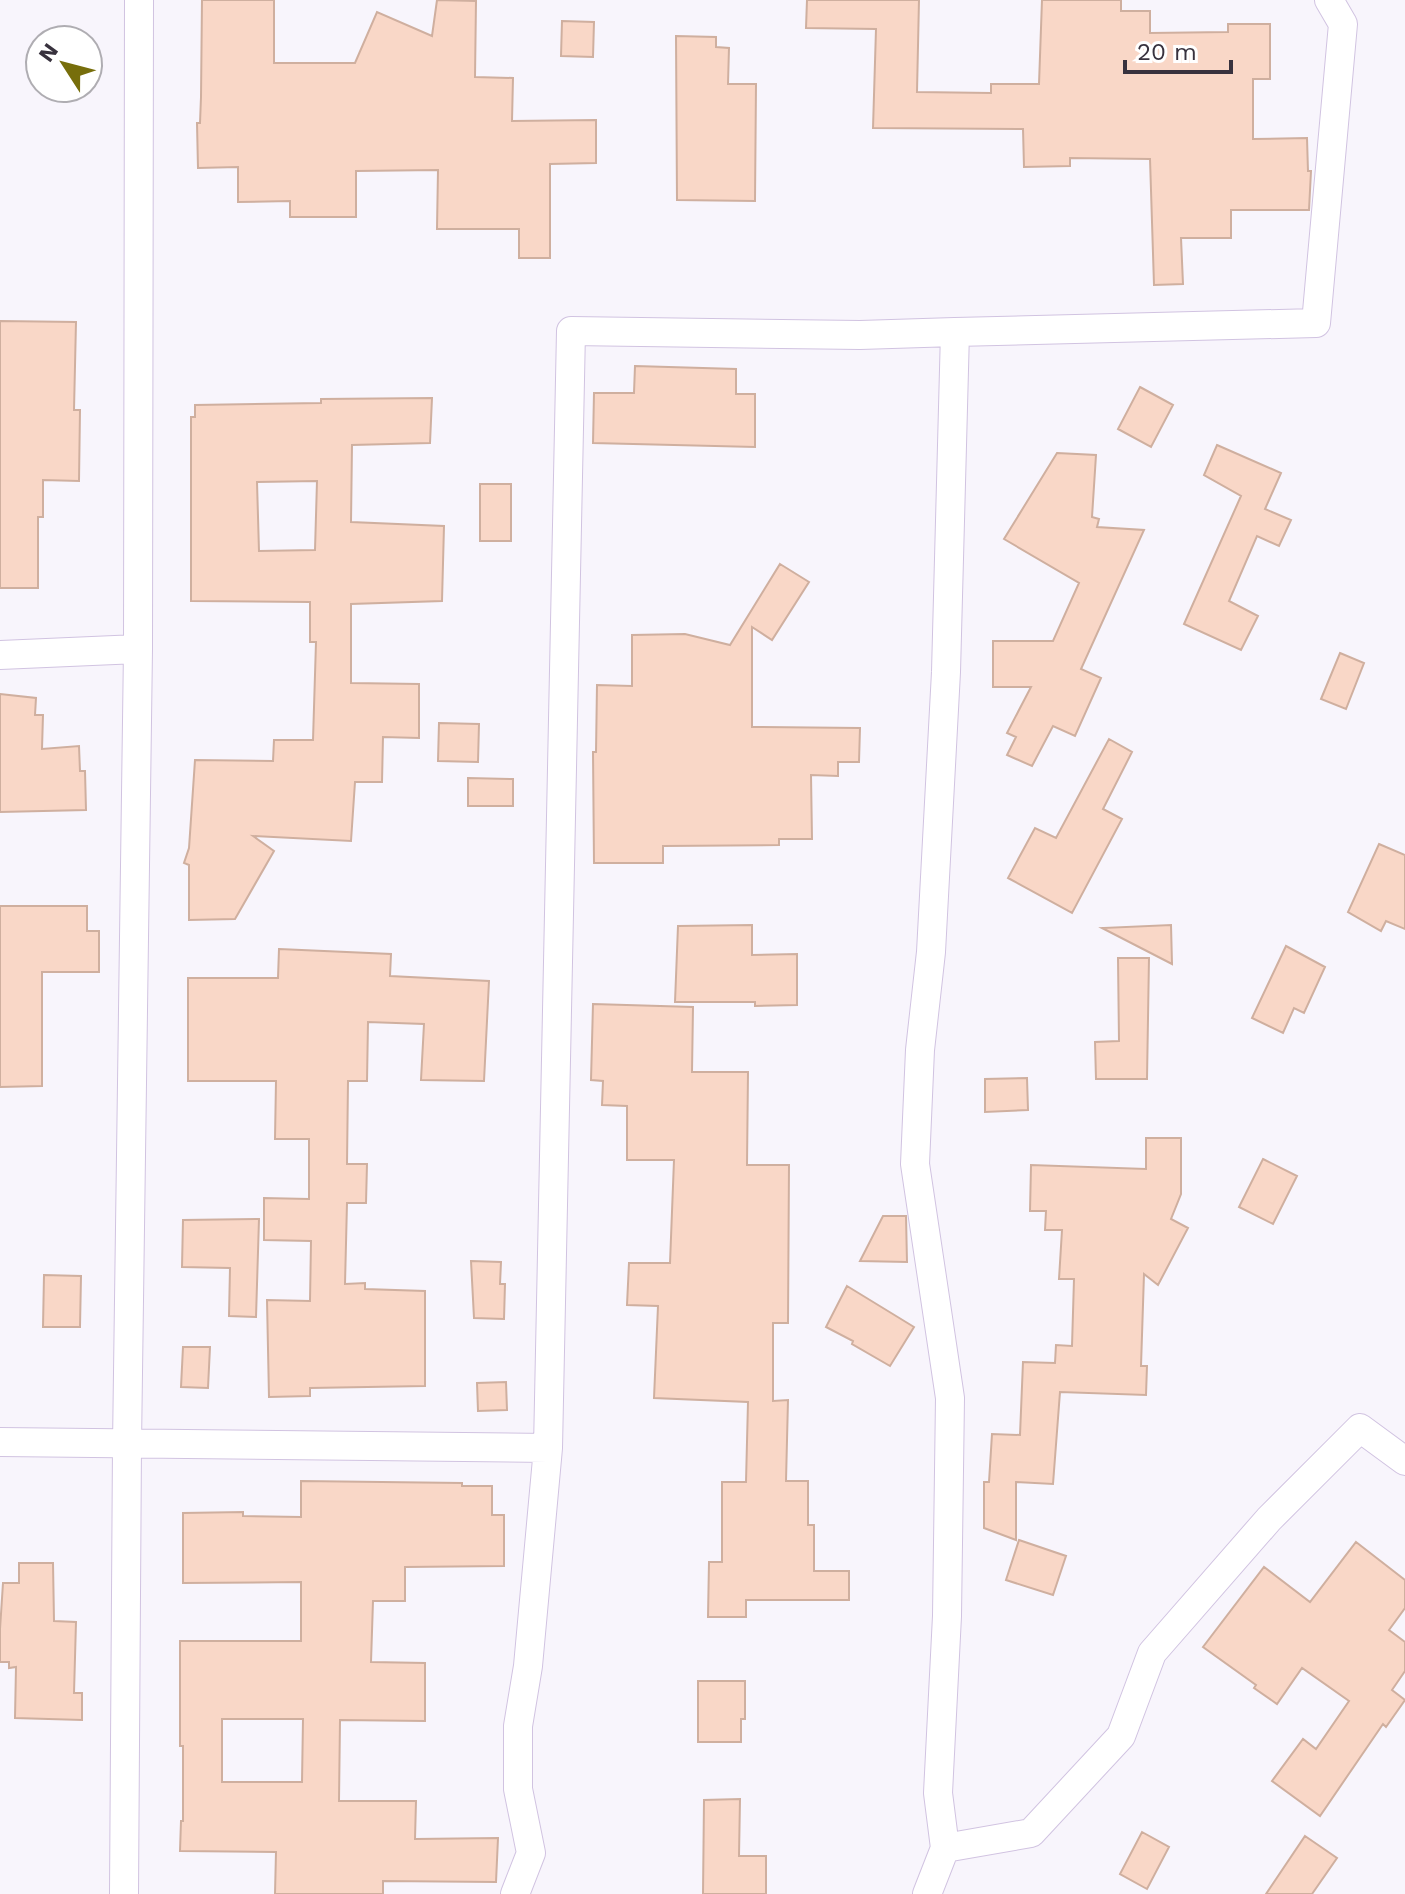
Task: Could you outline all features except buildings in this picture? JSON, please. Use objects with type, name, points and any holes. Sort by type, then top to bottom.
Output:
[{"type":"street","points":[[124,1894],[138,649],[139,0]]},
{"type":"street","points":[[515,1894],[531,1853],[518,1789],[518,1726],[528,1666],[548,1448],[571,331],[860,335],[1316,323],[1343,24],[1329,0]]},
{"type":"street","points":[[927,1894],[945,1848],[938,1793],[947,1616],[950,1398],[915,1164],[920,1050],[931,952],[946,672],[955,332]]},
{"type":"street","points":[[0,655],[138,649]]},
{"type":"street","points":[[945,1848],[1031,1833],[1121,1736],[1152,1653],[1269,1519],[1360,1428],[1405,1461]]},
{"type":"street","points":[[0,1442],[548,1448]]}]
